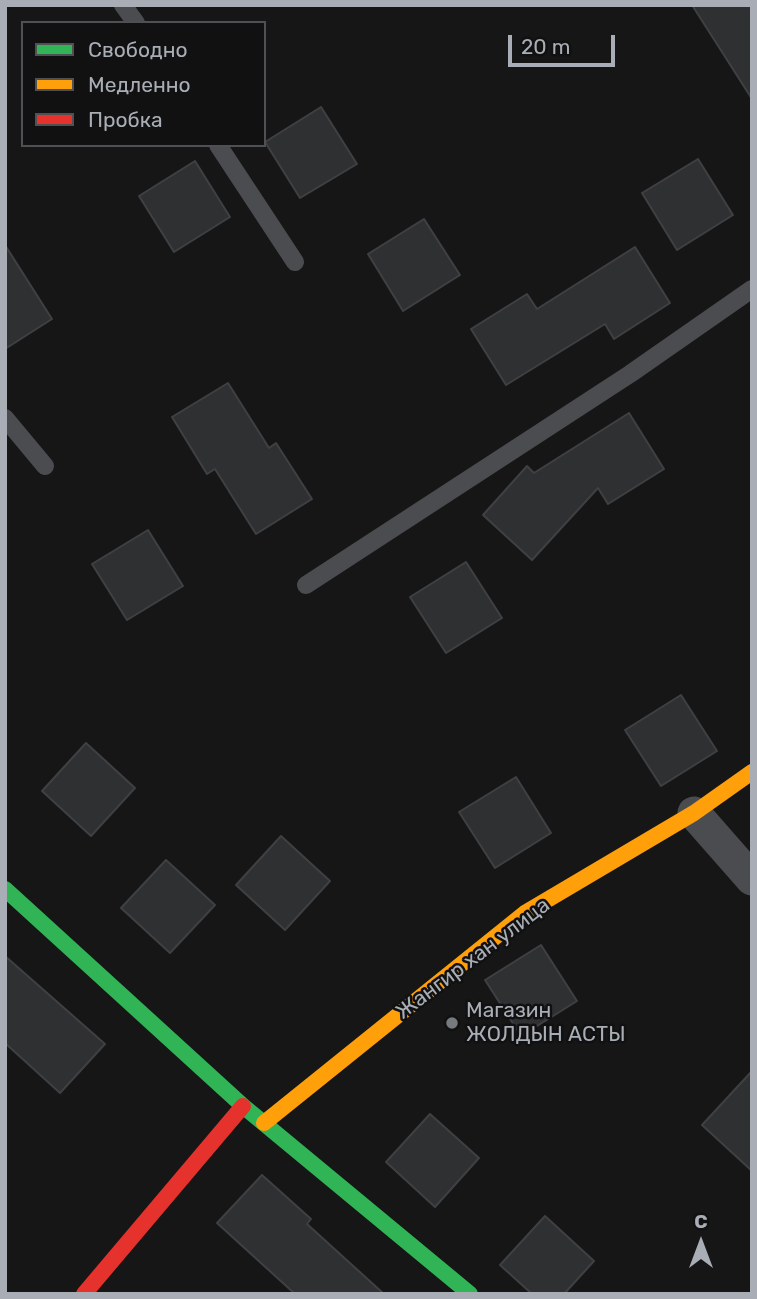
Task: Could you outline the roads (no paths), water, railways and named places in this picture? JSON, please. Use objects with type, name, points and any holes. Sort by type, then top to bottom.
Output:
[{"type":"street","name":"Жангир хан улица","points":[[264,1123],[525,913],[694,813],[752,772]]},
{"type":"street","points":[[694,813],[752,879]]},
{"type":"street","points":[[5,889],[243,1106],[470,1294]]},
{"type":"street","points":[[84,1294],[243,1106]]},
{"type":"lane","points":[[123,5],[135,21]]},
{"type":"lane","points":[[219,147],[295,262]]},
{"type":"lane","points":[[306,585],[630,374],[752,289]]},
{"type":"lane","points":[[5,418],[45,466]]},
{"type":"place","name":"Магазин ЖОЛДЫН АСТЫ","points":[[452,1023]]}]
